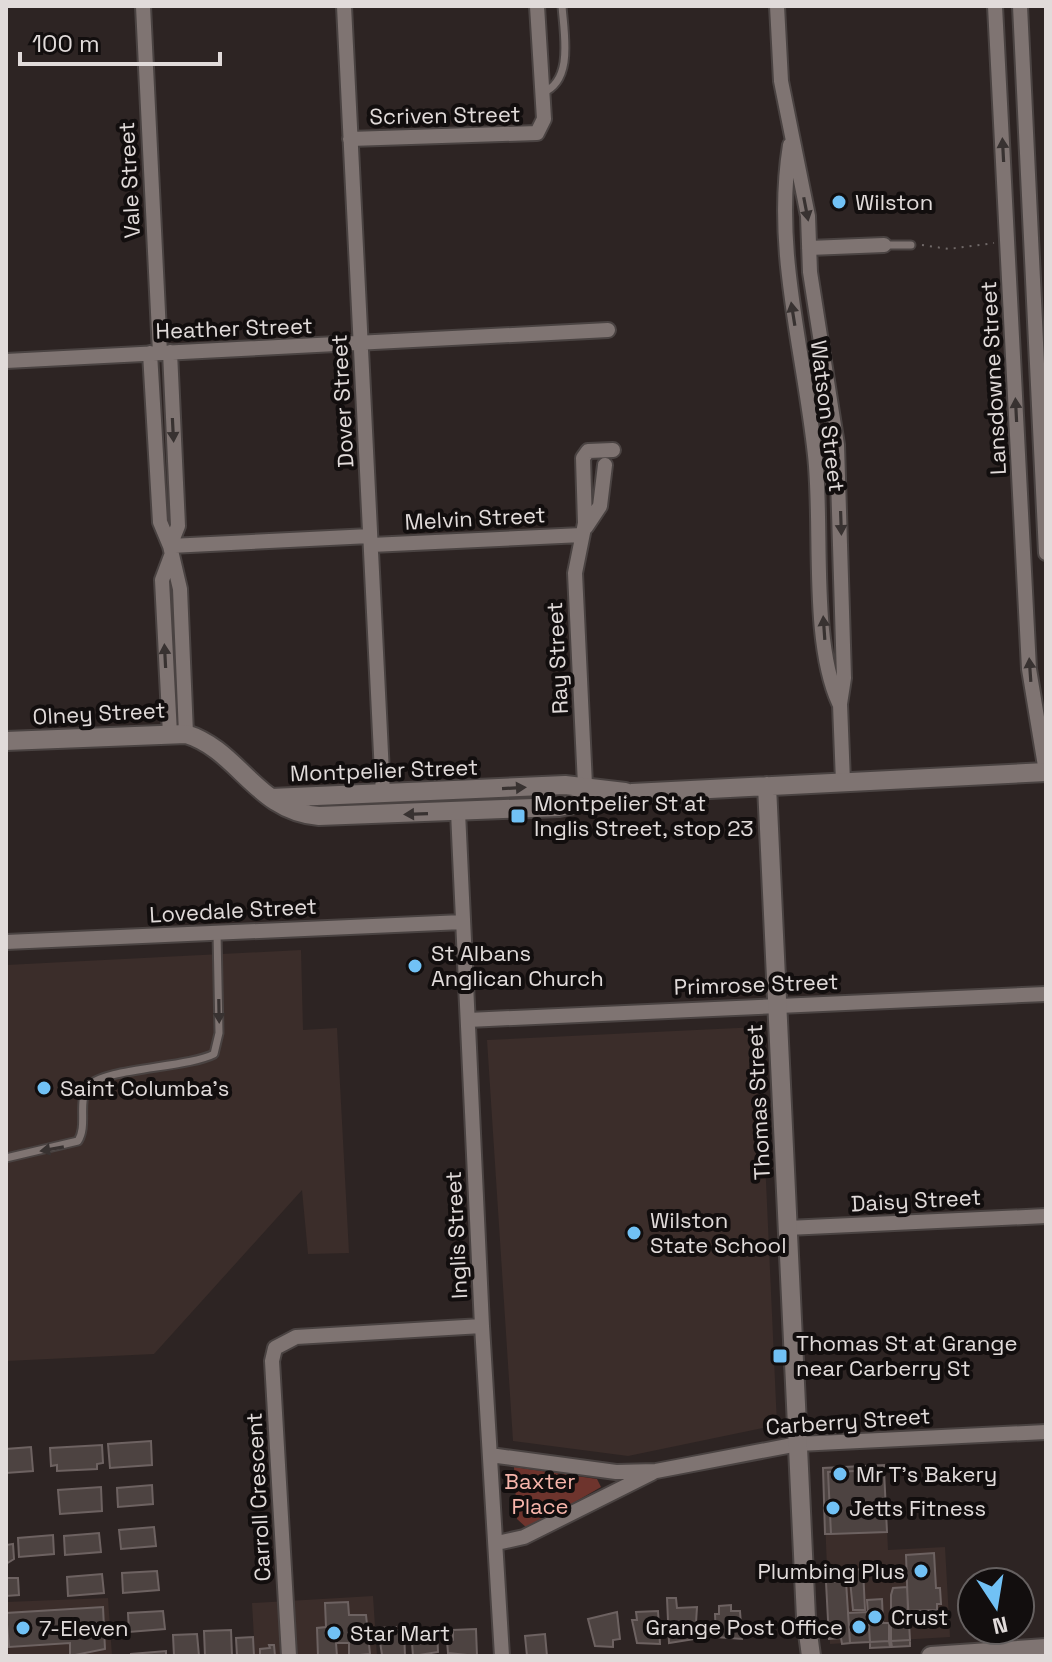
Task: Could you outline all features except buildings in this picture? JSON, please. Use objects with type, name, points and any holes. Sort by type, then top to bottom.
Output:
[{"type":"street","name":"Vale Street","points":[[143,6],[160,353],[178,526],[162,580],[178,734]]},
{"type":"street","name":"Dover Street","points":[[344,6],[383,794]]},
{"type":"street","points":[[537,6],[542,93]]},
{"type":"street","name":"Watson Street","points":[[777,6],[781,81],[808,216],[809,248],[838,456],[844,678],[840,704],[843,782]]},
{"type":"street","name":"Lansdowne Street","points":[[995,6],[1029,669],[1036,722],[1045,744],[1046,772]]},
{"type":"street","name":"Lansdowne Street","points":[[1020,6],[1046,553]]},
{"type":"street","name":"Scriven Street","points":[[350,139],[524,136],[540,130],[544,121],[542,93]]},
{"type":"street","name":"Watson Street","points":[[791,133],[783,191],[785,260],[815,456],[827,665],[840,704]]},
{"type":"street","points":[[809,248],[884,245]]},
{"type":"street","name":"Heather Street","points":[[6,361],[608,330]]},
{"type":"street","name":"Ray Street","points":[[585,785],[575,573],[583,533],[583,456],[588,451],[613,450]]},
{"type":"street","name":"Ray Street","points":[[583,533],[600,506],[605,465]]},
{"type":"street","name":"Melvin Street","points":[[170,551],[583,533]]},
{"type":"street","name":"Olney Street","points":[[6,741],[178,734],[206,743],[268,798]]},
{"type":"street","name":"Montpelier Street","points":[[268,798],[289,811],[310,815],[458,812],[584,804],[632,793],[1046,772]]},
{"type":"street","name":"Montpelier Street","points":[[268,798],[585,785],[632,793]]},
{"type":"street","name":"Thomas Street","points":[[767,786],[811,1656]]},
{"type":"street","name":"Inglis Street","points":[[458,812],[482,1326],[502,1656]]},
{"type":"street","name":"Lovedale Street","points":[[6,942],[463,922]]},
{"type":"street","name":"Primrose Street","points":[[468,1020],[1046,994]]},
{"type":"street","name":"Daisy Street","points":[[787,1228],[1046,1216]]},
{"type":"street","name":"Carroll Crescent","points":[[289,1656],[272,1361],[281,1335],[482,1326]]},
{"type":"street","name":"Carberry Street","points":[[490,1455],[604,1471],[656,1471],[798,1444],[1046,1432]]},
{"type":"street","points":[[604,1471],[608,1495]]},
{"type":"street","name":"Carberry Street","points":[[497,1543],[519,1539],[656,1471]]},
{"type":"street","points":[[931,1656],[1046,1648]]},
{"type":"lane","points":[[542,93],[555,86],[562,74],[562,6]]},
{"type":"lane","points":[[884,245],[915,244]]},
{"type":"lane","points":[[6,1158],[78,1141],[85,1092],[98,1078],[193,1061],[214,1054],[219,1033],[217,933]]},
{"type":"path","points":[[915,244],[949,249],[992,242],[1002,247]]},
{"type":"shaded area","points":[[301,950],[303,1030],[337,1028],[349,1253],[308,1254],[302,1190],[154,1354],[6,1361],[6,965]]},
{"type":"shaded area","name":"Wilston State School","points":[[759,1027],[777,1425],[628,1456],[513,1441],[487,1040]]},
{"type":"shaded area","points":[[884,1465],[888,1550],[945,1547],[950,1637],[830,1644],[823,1468]]},
{"type":"shaded area","points":[[373,1596],[377,1656],[255,1656],[252,1603]]},
{"type":"shaded area","points":[[108,1598],[112,1656],[6,1656],[6,1602]]},
{"type":"green space","name":"Baxter Place","points":[[514,1467],[597,1479],[601,1487],[528,1529],[517,1519]]},
{"type":"place","name":"Wilston","points":[[839,202]]},
{"type":"place","name":"Montpelier St at Inglis Street, stop 23","points":[[518,816]]},
{"type":"place","name":"St Albans Anglican Church","points":[[415,966]]},
{"type":"place","name":"Saint Columba's","points":[[44,1088]]},
{"type":"place","name":"Wilston State School","points":[[634,1233]]},
{"type":"place","name":"Thomas St at Grange near Carberry St","points":[[780,1356]]},
{"type":"place","name":"Mr T's Bakery","points":[[840,1474]]},
{"type":"place","name":"Jetts Fitness","points":[[833,1508]]},
{"type":"place","name":"Plumbing Plus","points":[[921,1571]]},
{"type":"place","name":"Crust","points":[[875,1617]]},
{"type":"place","name":"Grange Post Office","points":[[859,1627]]},
{"type":"place","name":"7-Eleven","points":[[23,1628]]},
{"type":"place","name":"Star Mart","points":[[334,1633]]}]
